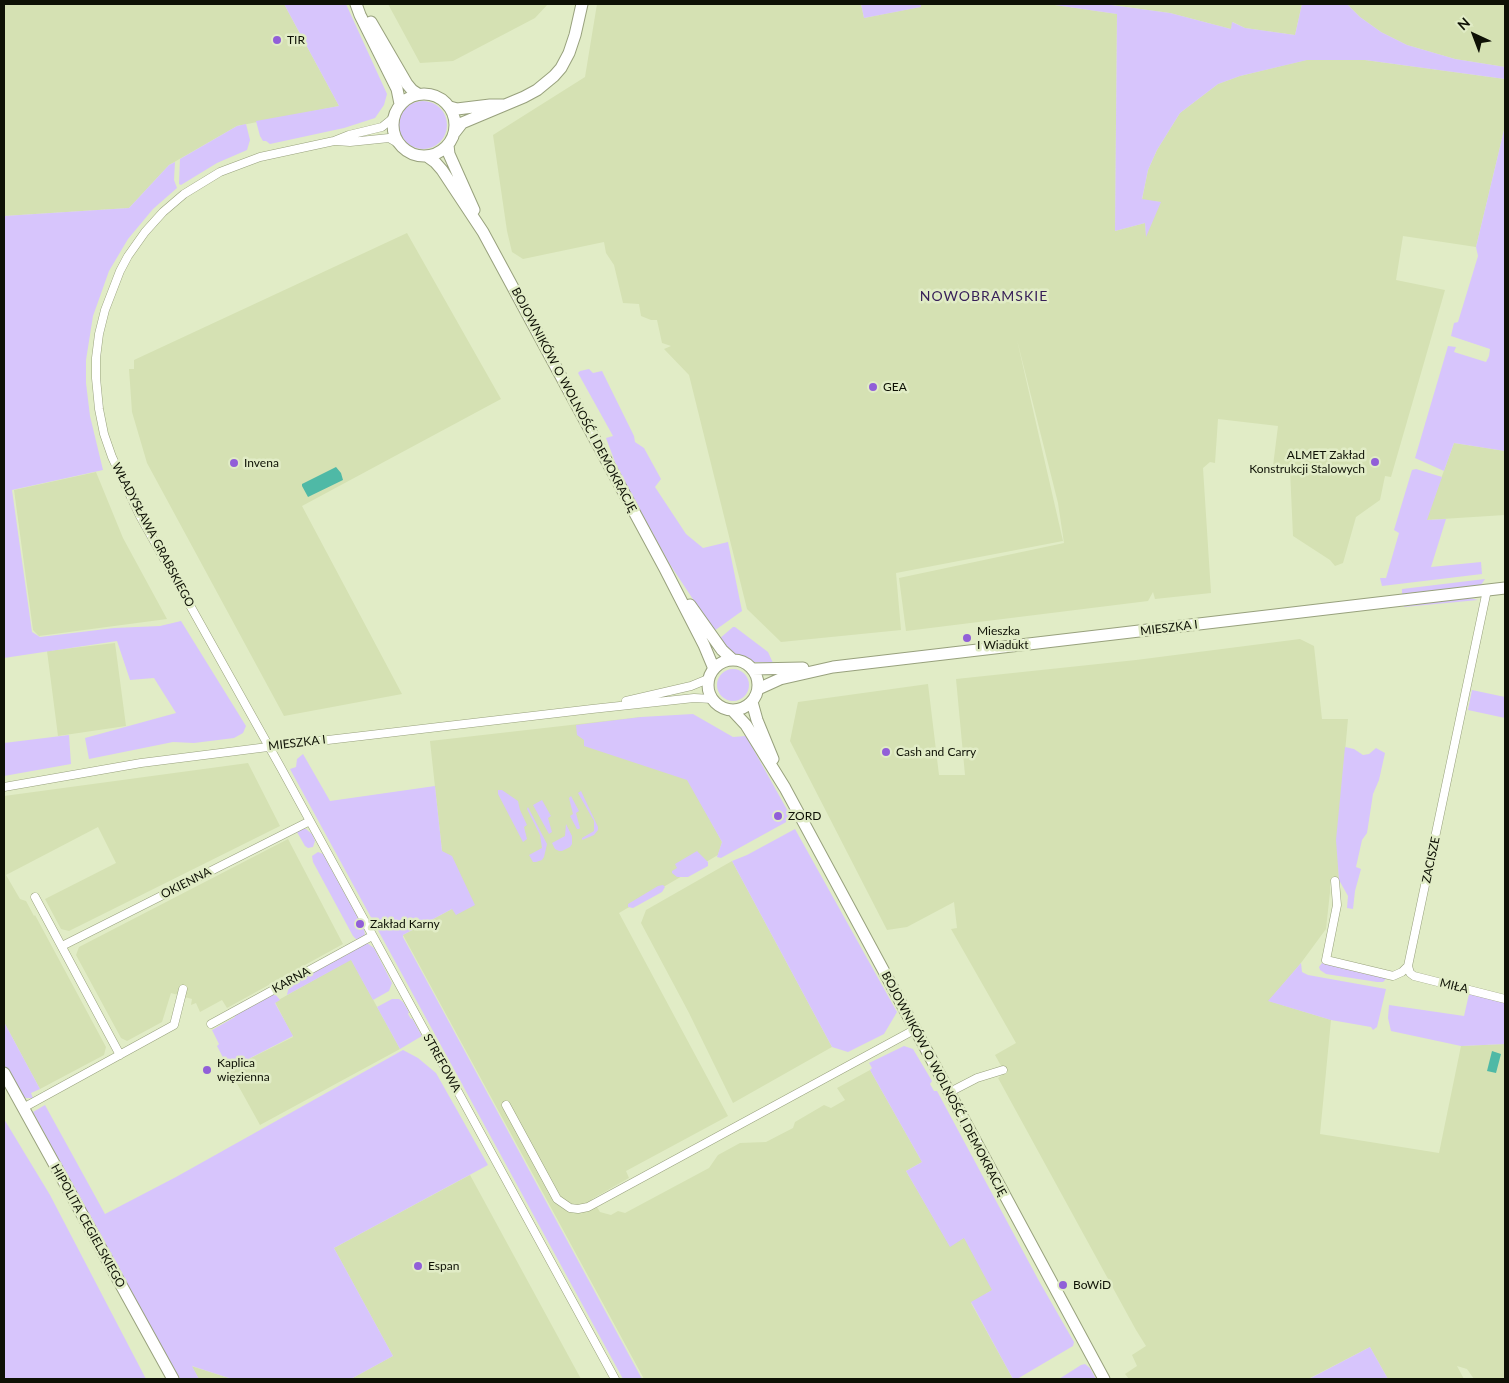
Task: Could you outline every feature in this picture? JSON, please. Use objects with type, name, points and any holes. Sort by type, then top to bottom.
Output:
[{"type":"main road","points":[[357,4],[367,15],[406,84],[418,94]]},
{"type":"main road","points":[[357,4],[360,15],[397,89],[400,104]]},
{"type":"main road","points":[[455,132],[455,124],[450,107],[432,95],[418,94],[410,97],[400,104],[393,118],[392,130],[396,142],[409,154],[418,157],[428,157],[439,153],[448,145],[462,123],[491,112],[537,90],[561,68],[569,53],[575,35],[582,4]]},
{"type":"main road","points":[[450,107],[457,109],[490,104],[505,105]]},
{"type":"main road","name":"BOJOWNIKÓW O WOLNOŚĆ I DEMOKRACJĘ","points":[[448,145],[449,154],[483,232],[665,569],[704,645],[711,674]]},
{"type":"main road","name":"BOJOWNIKÓW O WOLNOŚĆ I DEMOKRACJĘ","points":[[428,157],[442,170],[483,232]]},
{"type":"main road","name":"BOJOWNIKÓW O WOLNOŚĆ I DEMOKRACJĘ","points":[[665,569],[714,639],[733,660]]},
{"type":"main road","name":"MIESZKA I","points":[[752,669],[833,667],[1505,588]]},
{"type":"main road","points":[[733,660],[740,661],[752,669],[758,682],[758,689],[752,702],[740,710],[733,711],[717,706],[708,690],[711,674],[726,661],[733,660]]},
{"type":"main road","name":"MIESZKA I","points":[[758,689],[780,679],[833,667]]},
{"type":"main road","name":"BOJOWNIKÓW O WOLNOŚĆ I DEMOKRACJĘ","points":[[752,702],[757,720],[785,788]]},
{"type":"main road","name":"BOJOWNIKÓW O WOLNOŚĆ I DEMOKRACJĘ","points":[[733,711],[746,725],[785,788],[1104,1379]]},
{"type":"main road","name":"HIPOLITA CEGIELSKIEGO","points":[[4,1073],[172,1379]]},
{"type":"street","name":"WŁADYSŁAWA GRABSKIEGO","points":[[268,747],[120,476],[104,434],[99,409],[96,358],[99,334],[105,310],[128,256],[145,232],[163,212],[184,194],[220,172],[260,157],[334,141],[349,135],[382,127],[393,118]]},
{"type":"street","name":"WŁADYSŁAWA GRABSKIEGO","points":[[334,141],[350,142],[388,138],[396,142]]},
{"type":"street","name":"ZACISZE","points":[[1408,966],[1487,590]]},
{"type":"street","name":"MIESZKA I","points":[[592,709],[691,686],[711,674]]},
{"type":"street","name":"MIESZKA I","points":[[4,787],[141,763],[268,747],[592,709],[694,698],[712,699]]},
{"type":"street","name":"STREFOWA","points":[[268,747],[615,1379]]},
{"type":"street","name":"OKIENNA","points":[[62,946],[310,821]]},
{"type":"street","points":[[1335,881],[1336,905],[1326,960],[1393,976],[1402,972],[1408,966]]},
{"type":"street","points":[[35,897],[120,1055]]},
{"type":"street","name":"KARNA","points":[[211,1024],[372,936]]},
{"type":"street","name":"MIŁA","points":[[1408,966],[1410,973],[1414,976],[1505,999]]},
{"type":"street","points":[[23,1108],[174,1025],[183,989]]},
{"type":"street","points":[[506,1105],[557,1199],[570,1208],[578,1210],[914,1030]]},
{"type":"street","points":[[948,1093],[977,1078],[1003,1070]]},
{"type":"shaded area","points":[[4,4],[284,4],[339,106],[237,126],[169,165],[129,208],[4,216]]},
{"type":"shaded area","points":[[284,4],[346,4],[387,94],[384,105],[375,118],[344,128],[270,144],[263,141],[256,121],[339,106]]},
{"type":"shaded area","points":[[388,4],[548,4],[535,18],[453,61],[420,63]]},
{"type":"shaded area","points":[[597,4],[861,4],[864,18],[920,7],[921,4],[1048,4],[1117,14],[1115,231],[1145,223],[1146,235],[1160,202],[1142,200],[1148,170],[1157,150],[1180,113],[1218,84],[1240,76],[1306,60],[1365,60],[1505,79],[1505,126],[1476,247],[1403,236],[1396,280],[1445,290],[1391,477],[1385,476],[1380,500],[1356,517],[1343,563],[1335,566],[1330,560],[1293,536],[1290,470],[1273,466],[1278,426],[1218,419],[1215,463],[1210,462],[1203,468],[1211,593],[1155,599],[1153,592],[1148,601],[906,631],[899,578],[1064,543],[1058,503],[1017,340],[1063,541],[896,573],[901,630],[781,642],[747,609],[689,375],[664,349],[671,346],[662,343],[657,320],[641,316],[639,304],[623,303],[614,265],[606,253],[604,242],[523,259],[512,252],[507,231],[493,135],[585,77]]},
{"type":"shaded area","points":[[861,4],[921,4],[921,7],[864,18]]},
{"type":"shaded area","points":[[1048,4],[1104,4],[1170,13],[1231,29],[1232,22],[1245,28],[1295,35],[1302,4],[1347,4],[1360,17],[1381,32],[1407,45],[1455,59],[1505,67],[1505,79],[1365,60],[1307,60],[1240,76],[1218,84],[1180,113],[1157,150],[1148,170],[1142,199],[1161,202],[1146,237],[1145,223],[1115,231],[1117,14]]},
{"type":"shaded area","points":[[1104,4],[1302,4],[1295,35],[1245,28],[1233,22],[1231,29],[1170,13]]},
{"type":"shaded area","points":[[1347,4],[1505,4],[1505,67],[1455,59],[1407,45],[1381,32],[1360,17]]},
{"type":"shaded area","points":[[423,101],[432,103],[440,108],[445,116],[447,125],[445,134],[440,142],[432,147],[423,149],[414,147],[406,142],[401,134],[399,125],[401,116],[406,108],[414,103]]},
{"type":"shaded area","points":[[246,124],[250,140],[247,150],[217,163],[181,185],[179,184],[180,159],[237,126]]},
{"type":"shaded area","points":[[1505,126],[1505,451],[1454,443],[1444,471],[1415,458],[1448,346],[1456,347],[1454,352],[1486,362],[1489,356],[1490,349],[1451,336],[1454,323],[1458,322],[1478,256],[1476,247]]},
{"type":"shaded area","points":[[175,162],[174,180],[177,188],[153,209],[128,239],[109,271],[93,316],[86,360],[86,383],[90,416],[103,470],[12,490],[32,632],[40,637],[114,628],[160,626],[181,621],[246,726],[243,733],[234,738],[194,743],[173,742],[89,759],[85,738],[176,713],[154,678],[130,680],[117,641],[4,658],[4,216],[129,208],[169,165]]},
{"type":"shaded area","points":[[407,233],[501,399],[302,506],[402,694],[284,716],[147,463],[132,412],[129,369],[134,369],[134,360]]},
{"type":"shaded area","points":[[589,369],[593,373],[602,371],[634,436],[635,442],[644,448],[661,479],[655,487],[686,534],[703,548],[728,542],[742,611],[714,631],[669,563],[618,470],[606,438],[613,436],[578,373]]},
{"type":"shaded area","points":[[1454,443],[1505,451],[1505,515],[1426,520]]},
{"type":"shaded area","points":[[1416,469],[1442,477],[1427,520],[1446,519],[1431,567],[1481,562],[1482,574],[1382,586],[1380,578],[1386,578],[1399,533],[1394,530],[1412,470]]},
{"type":"shaded area","points":[[96,472],[123,538],[167,619],[39,636],[33,630],[14,490]]},
{"type":"shaded area","points":[[1485,579],[1481,585],[1402,594],[1402,589]]},
{"type":"shaded area","points":[[1470,598],[1478,600],[1404,607],[1404,605]]},
{"type":"shaded area","points":[[733,627],[768,652],[773,663],[753,662],[741,655],[732,654],[719,639]]},
{"type":"shaded area","points":[[1300,639],[1314,646],[1322,719],[1348,719],[1337,840],[1339,880],[1330,881],[1326,929],[1301,963],[1269,1001],[1331,1020],[1320,1134],[1439,1153],[1461,1046],[1505,1044],[1505,1379],[1474,1379],[1467,1369],[1457,1366],[1464,1379],[1388,1379],[1370,1347],[1308,1379],[1129,1379],[1125,1374],[1137,1366],[1132,1355],[1146,1346],[998,1078],[1005,1073],[995,1055],[1016,1043],[951,929],[957,928],[954,902],[907,927],[887,930],[790,741],[798,702],[928,684],[939,775],[965,775],[956,679],[1136,660]]},
{"type":"shaded area","points":[[115,643],[126,726],[58,736],[47,651]]},
{"type":"shaded area","points":[[733,669],[739,670],[744,674],[748,679],[748,691],[744,696],[739,700],[733,701],[727,700],[722,696],[718,691],[717,685],[718,679],[722,674],[727,670]]},
{"type":"shaded area","points":[[1472,690],[1505,697],[1505,718],[1468,710]]},
{"type":"shaded area","points":[[693,714],[733,737],[746,736],[790,815],[788,821],[721,858],[717,857],[722,842],[687,780],[584,746],[584,740],[577,735],[576,725],[641,717]]},
{"type":"shaded area","points":[[641,717],[676,757],[722,842],[718,855],[619,913],[728,1116],[626,1171],[629,1178],[592,1199],[600,1212],[611,1215],[618,1211],[625,1213],[709,1168],[718,1155],[740,1143],[766,1142],[793,1128],[795,1122],[824,1105],[831,1108],[845,1100],[837,1088],[870,1070],[922,1162],[906,1171],[950,1246],[964,1237],[993,1290],[971,1303],[1013,1379],[644,1379],[403,935],[452,909],[442,851],[430,741]]},
{"type":"shaded area","points":[[69,735],[71,764],[4,776],[4,743]]},
{"type":"shaded area","points":[[1345,747],[1354,749],[1363,755],[1369,754],[1376,748],[1385,753],[1379,780],[1373,794],[1367,833],[1362,840],[1356,867],[1361,869],[1355,891],[1353,909],[1347,908],[1348,896],[1339,880],[1336,840]]},
{"type":"shaded area","points":[[303,754],[330,801],[435,786],[442,851],[452,856],[475,905],[456,915],[452,909],[403,935],[403,937],[642,1379],[623,1379],[290,769],[296,767],[297,759]]},
{"type":"shaded area","points":[[248,763],[280,826],[69,931],[61,929],[45,899],[116,863],[98,827],[6,875],[20,899],[26,901],[35,915],[106,1047],[104,1055],[40,1089],[4,1022],[4,796]]},
{"type":"shaded area","points":[[498,790],[502,790],[518,801],[527,825],[524,827],[527,839],[523,842],[498,794]]},
{"type":"shaded area","points":[[581,791],[598,827],[594,835],[582,840],[582,838],[594,831],[594,821],[578,793]]},
{"type":"shaded area","points":[[571,796],[579,811],[576,813],[579,829],[577,829],[570,816],[573,814],[569,798]]},
{"type":"shaded area","points":[[542,800],[551,816],[548,818],[552,832],[549,834],[533,805]]},
{"type":"shaded area","points":[[528,807],[547,844],[544,857],[536,862],[533,862],[529,855],[542,848],[540,835],[527,809]]},
{"type":"shaded area","points":[[566,824],[572,836],[572,844],[570,847],[559,851],[555,849],[552,843],[565,836]]},
{"type":"shaded area","points":[[300,829],[306,829],[312,834],[315,841],[313,847],[308,848],[305,846],[297,832]]},
{"type":"shaded area","points":[[795,829],[897,1012],[884,1034],[848,1052],[832,1047],[732,861]]},
{"type":"shaded area","points":[[288,839],[343,944],[227,1008],[222,1000],[200,1012],[196,1003],[191,1005],[192,999],[171,993],[162,1022],[127,1041],[121,1038],[76,955],[79,947]]},
{"type":"shaded area","points":[[697,851],[708,862],[708,866],[688,877],[677,877],[672,873],[677,868],[675,864]]},
{"type":"shaded area","points":[[318,852],[323,854],[364,929],[365,935],[361,939],[356,939],[353,936],[313,862],[312,856]]},
{"type":"shaded area","points":[[732,861],[832,1047],[733,1103],[689,1013],[641,923],[646,910]]},
{"type":"shaded area","points":[[663,885],[665,887],[662,892],[633,908],[628,907],[628,904],[658,886]]},
{"type":"shaded area","points":[[367,943],[374,948],[392,983],[389,991],[373,1000],[351,960],[287,995],[288,990],[294,983]]},
{"type":"shaded area","points":[[351,959],[400,1049],[260,1125],[229,1069],[293,1037],[275,1002]]},
{"type":"shaded area","points":[[1301,963],[1302,972],[1308,975],[1386,989],[1377,1027],[1373,1030],[1371,1027],[1331,1020],[1268,1001]]},
{"type":"shaded area","points":[[1322,963],[1387,978],[1383,982],[1377,982],[1326,974],[1320,970],[1319,967]]},
{"type":"shaded area","points":[[1469,994],[1505,1002],[1505,1044],[1461,1046],[1391,1031],[1388,1018],[1389,1005],[1464,1016]]},
{"type":"shaded area","points":[[271,995],[276,995],[280,1000],[275,1003],[293,1036],[229,1069],[217,1046],[219,1044],[212,1030],[235,1017],[234,1015]]},
{"type":"shaded area","points":[[392,999],[399,999],[403,1002],[422,1036],[400,1049],[377,1007]]},
{"type":"shaded area","points":[[4,1022],[40,1089],[31,1093],[33,1098],[26,1098],[20,1094],[4,1064]]},
{"type":"shaded area","points":[[904,1046],[913,1049],[932,1081],[930,1084],[934,1091],[937,1091],[1074,1342],[1073,1346],[1017,1379],[1013,1379],[971,1302],[992,1290],[964,1238],[950,1247],[906,1171],[922,1162],[870,1070],[872,1068],[869,1063]]},
{"type":"shaded area","points":[[403,1050],[418,1058],[436,1073],[488,1165],[334,1248],[393,1356],[351,1379],[232,1379],[192,1366],[199,1379],[179,1379],[33,1112],[45,1105],[105,1214],[176,1177]]},
{"type":"shaded area","points":[[4,1119],[50,1195],[146,1379],[4,1379]]},
{"type":"shaded area","points":[[470,1175],[581,1379],[351,1379],[393,1356],[334,1248]]},
{"type":"shaded area","points":[[1370,1347],[1388,1379],[1309,1379]]},
{"type":"shaded area","points":[[1085,1364],[1090,1368],[1096,1379],[1059,1379],[1081,1365]]},
{"type":"shaded area","points":[[191,1366],[232,1379],[199,1379]]},
{"type":"water","points":[[336,467],[341,473],[343,480],[308,497],[302,484]]},
{"type":"water","points":[[1492,1051],[1501,1054],[1496,1073],[1487,1071]]},
{"type":"place","name":"TIR","points":[[277,40]]},
{"type":"place","name":"GEA","points":[[873,387]]},
{"type":"place","name":"ALMET Zakład Konstrukcji Stalowych","points":[[1375,462]]},
{"type":"place","name":"Invena","points":[[234,463]]},
{"type":"place","name":"Mieszka I Wiadukt","points":[[967,638]]},
{"type":"place","name":"Cash and Carry","points":[[886,752]]},
{"type":"place","name":"ZORD","points":[[778,816]]},
{"type":"place","name":"Zakład Karny","points":[[360,924]]},
{"type":"place","name":"Kaplica więzienna","points":[[207,1070]]},
{"type":"place","name":"Espan","points":[[418,1266]]},
{"type":"place","name":"BoWiD","points":[[1063,1285]]},
{"type":"district","name":"NOWOBRAMSKIE","points":[[984,296]]}]
